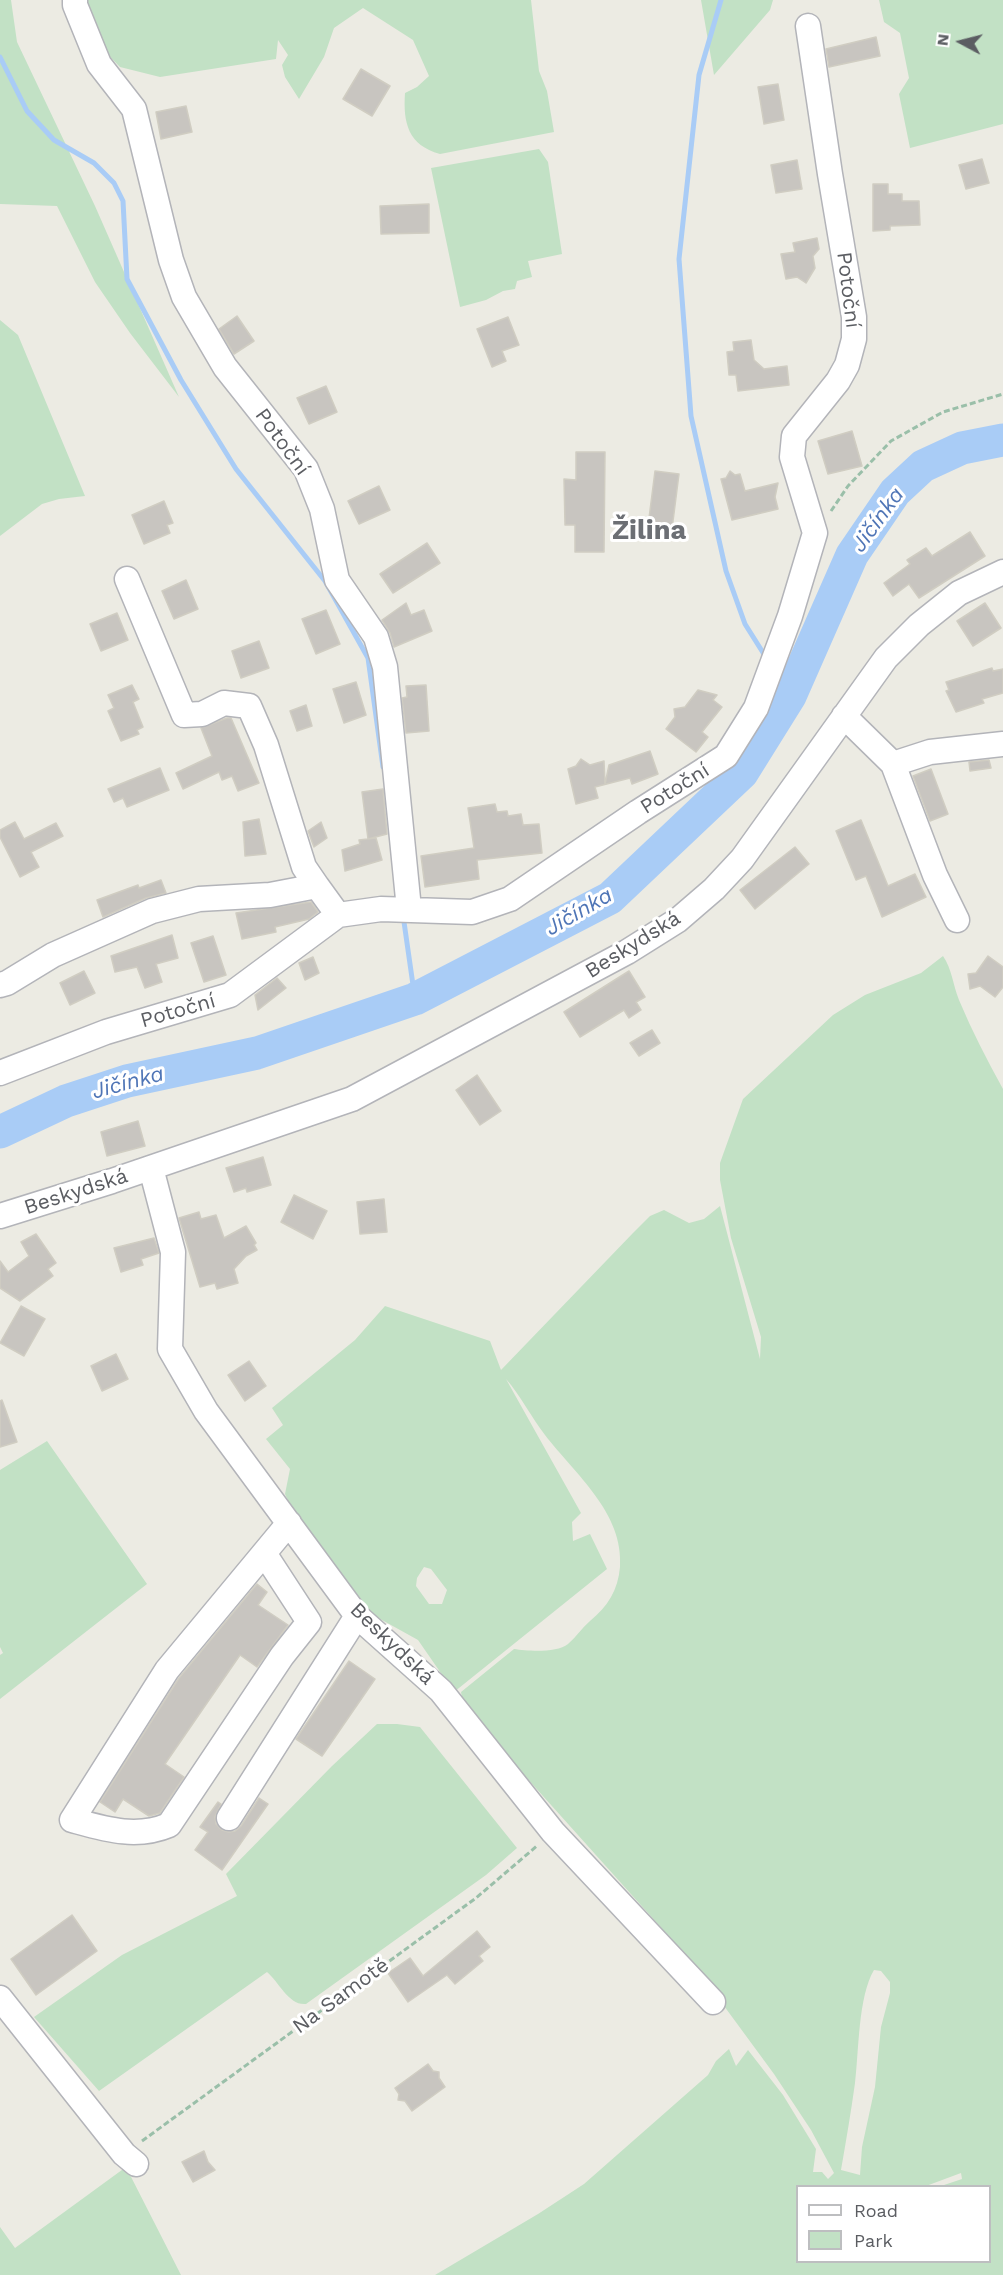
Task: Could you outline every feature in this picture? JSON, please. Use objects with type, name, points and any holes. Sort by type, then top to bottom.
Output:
[{"type":"street","name":"Potoční","points":[[75,0],[99,64],[134,109],[171,260],[184,297],[225,367],[306,470],[322,508],[337,580],[376,637],[385,667],[409,909]]},
{"type":"street","name":"Potoční","points":[[0,1073],[106,1032],[230,995],[338,915],[381,909],[472,912],[510,899],[638,812],[726,756],[756,708],[790,616],[815,533],[792,457],[794,436],[838,381],[847,365],[854,339],[854,317],[808,26]]},
{"type":"street","name":"Beskydská","points":[[0,1216],[151,1168],[352,1099],[586,974],[678,920],[714,889],[742,859],[886,658],[919,626],[959,593],[1003,572]]},
{"type":"street","points":[[127,579],[184,715],[202,714],[224,703],[249,706],[266,745],[304,867],[338,915]]},
{"type":"street","points":[[844,716],[893,764],[935,875],[957,920]]},
{"type":"street","points":[[893,764],[930,752],[1003,744]]},
{"type":"street","points":[[0,985],[53,955],[152,911],[199,899],[270,896],[317,886]]},
{"type":"street","name":"Beskydská","points":[[151,1168],[173,1252],[170,1349],[207,1411],[357,1616],[441,1691],[553,1832],[713,2002]]},
{"type":"street","points":[[264,1553],[309,1622],[282,1656],[169,1825],[152,1832],[110,1830],[72,1820],[167,1670],[264,1553],[289,1523]]},
{"type":"street","points":[[229,1818],[357,1616]]},
{"type":"street","points":[[0,1998],[130,2159]]},
{"type":"path","points":[[815,533],[848,486],[891,441],[943,412],[1003,394]]},
{"type":"path","name":"Na Samotě","points":[[130,2159],[476,1898],[553,1832]]},
{"type":"green space","points":[[0,0],[11,0],[17,42],[95,206],[179,397],[130,333],[95,282],[57,206],[0,204]]},
{"type":"green space","points":[[80,0],[531,0],[539,71],[547,91],[554,132],[440,154],[421,145],[414,139],[407,123],[405,93],[417,87],[429,76],[413,40],[363,8],[334,28],[324,57],[299,99],[285,77],[282,65],[288,55],[278,40],[276,59],[160,77],[120,67],[89,35]]},
{"type":"green space","points":[[701,0],[773,0],[770,10],[714,75]]},
{"type":"green space","points":[[879,0],[1003,0],[1003,124],[910,148],[899,94],[909,78],[900,33],[884,22]]},
{"type":"green space","points":[[539,149],[548,162],[562,254],[528,261],[532,277],[517,281],[515,289],[503,291],[486,300],[460,307],[431,168]]},
{"type":"green space","points":[[0,320],[18,335],[85,496],[59,499],[42,504],[0,536]]},
{"type":"green space","points":[[943,956],[964,1012],[1003,1089],[1003,2275],[435,2275],[584,2184],[708,2075],[716,2061],[729,2049],[736,2066],[748,2050],[783,2095],[816,2149],[813,2172],[822,2172],[828,2179],[834,2173],[811,2130],[774,2074],[691,1961],[464,1708],[461,1692],[514,1649],[542,1651],[563,1647],[602,1609],[611,1597],[619,1575],[619,1547],[614,1529],[595,1495],[545,1435],[506,1379],[581,1513],[572,1522],[573,1541],[590,1534],[607,1569],[454,1692],[418,1640],[373,1615],[307,1542],[285,1494],[290,1469],[266,1439],[283,1425],[272,1408],[355,1340],[385,1306],[490,1341],[501,1370],[650,1216],[664,1210],[689,1223],[704,1219],[720,1206],[760,1359],[761,1337],[731,1238],[720,1180],[720,1163],[743,1099],[833,1015],[865,995],[921,973]],"holes":[[[424,1567],[431,1569],[447,1590],[442,1604],[429,1604],[416,1586],[417,1578]],[[874,1970],[881,1971],[890,1982],[890,1993],[881,2027],[875,2087],[862,2147],[860,2175],[841,2170],[855,2083],[862,2009]]]},
{"type":"green space","points":[[47,1441],[147,1584],[0,1699],[0,1655],[3,1653],[0,1647],[0,1470]]},
{"type":"green space","points":[[377,1724],[420,1727],[517,1848],[486,1875],[306,2004],[300,2004],[289,1997],[267,1972],[99,2091],[34,2017],[122,1955],[237,1896],[226,1874],[332,1766]]},
{"type":"green space","points":[[126,2167],[181,2275],[0,2275],[0,2227],[15,2248]]},
{"type":"building","points":[[876,37],[880,56],[829,67],[826,49]]},
{"type":"building","points":[[361,69],[390,86],[372,116],[343,99]]},
{"type":"building","points":[[778,84],[784,120],[764,124],[758,87]]},
{"type":"building","points":[[186,106],[192,132],[161,139],[156,112]]},
{"type":"building","points":[[982,159],[989,183],[966,189],[959,165]]},
{"type":"building","points":[[797,160],[802,189],[776,193],[771,165]]},
{"type":"building","points":[[873,184],[888,184],[888,194],[902,194],[902,201],[919,201],[920,225],[890,226],[890,230],[873,231]]},
{"type":"building","points":[[429,204],[429,233],[381,234],[380,206]]},
{"type":"building","points":[[817,238],[819,249],[813,256],[815,268],[806,283],[797,277],[786,279],[781,254],[795,252],[793,243]]},
{"type":"building","points":[[237,316],[254,341],[234,354],[219,329]]},
{"type":"building","points":[[508,317],[519,345],[502,351],[506,361],[492,367],[477,329]]},
{"type":"building","points":[[751,340],[754,360],[764,369],[787,366],[789,385],[738,391],[736,375],[729,375],[727,352],[734,351],[733,342]]},
{"type":"building","points":[[326,386],[337,412],[309,424],[297,398]]},
{"type":"building","points":[[852,431],[862,466],[828,474],[818,441]]},
{"type":"building","points":[[576,452],[605,452],[604,552],[575,552],[575,525],[565,525],[564,479],[576,480]]},
{"type":"building","points":[[655,471],[679,474],[672,529],[648,526]]},
{"type":"building","points":[[730,471],[735,475],[740,474],[745,491],[778,483],[775,497],[778,509],[732,520],[721,479],[726,478]]},
{"type":"building","points":[[379,486],[390,510],[359,524],[348,501]]},
{"type":"building","points":[[164,501],[173,523],[167,525],[170,533],[144,544],[132,515]]},
{"type":"building","points":[[970,532],[985,556],[919,598],[909,584],[893,596],[884,583],[910,564],[907,560],[926,548],[932,556]]},
{"type":"building","points":[[427,543],[440,563],[393,593],[380,574]]},
{"type":"building","points":[[186,580],[198,609],[174,619],[162,591]]},
{"type":"building","points":[[406,603],[411,615],[424,610],[432,631],[394,647],[390,633],[382,620]]},
{"type":"building","points":[[985,603],[1001,628],[973,646],[957,621]]},
{"type":"building","points":[[326,610],[340,644],[316,654],[302,619]]},
{"type":"building","points":[[117,613],[128,640],[101,651],[90,624]]},
{"type":"building","points":[[259,641],[269,668],[241,678],[232,651]]},
{"type":"building","points":[[992,668],[993,671],[1003,669],[1003,693],[982,699],[984,703],[956,712],[946,691],[949,690],[946,682]]},
{"type":"building","points":[[356,682],[366,715],[344,723],[333,689]]},
{"type":"building","points":[[132,685],[139,699],[133,702],[143,727],[137,730],[139,734],[121,741],[108,711],[114,708],[108,695]]},
{"type":"building","points":[[426,685],[429,731],[406,733],[402,698],[407,697],[406,686]]},
{"type":"building","points":[[698,690],[717,695],[713,700],[722,707],[702,732],[708,737],[696,752],[666,729],[675,717],[674,709],[685,707]]},
{"type":"building","points":[[306,705],[312,726],[297,731],[290,711]]},
{"type":"building","points":[[231,718],[259,783],[238,791],[232,776],[222,780],[219,772],[183,789],[176,773],[212,756],[201,728]]},
{"type":"building","points":[[650,751],[658,774],[632,784],[630,778],[595,787],[598,798],[576,804],[568,769],[576,766],[581,759],[590,765],[604,761],[605,784],[609,765]]},
{"type":"building","points":[[989,760],[991,768],[970,771],[969,762]]},
{"type":"building","points":[[160,768],[169,790],[127,807],[123,798],[114,802],[108,789]]},
{"type":"building","points":[[931,769],[948,814],[930,821],[913,776]]},
{"type":"building","points":[[383,789],[387,834],[368,839],[362,792]]},
{"type":"building","points":[[495,804],[497,812],[507,811],[508,816],[521,814],[523,825],[539,824],[542,853],[477,860],[479,879],[425,887],[421,856],[474,848],[468,808]]},
{"type":"building","points":[[259,819],[266,854],[245,856],[243,822]]},
{"type":"building","points":[[861,820],[888,886],[915,874],[926,897],[882,917],[866,876],[856,880],[836,831]]},
{"type":"building","points":[[15,822],[24,839],[56,823],[63,836],[31,852],[39,867],[20,877],[0,837],[0,830]]},
{"type":"building","points":[[321,822],[327,838],[314,847],[308,831]]},
{"type":"building","points":[[376,838],[382,860],[345,871],[342,850],[360,844],[359,840]]},
{"type":"building","points":[[795,847],[809,864],[755,909],[740,890]]},
{"type":"building","points":[[161,880],[166,893],[146,898],[103,917],[97,900],[138,885],[139,888]]},
{"type":"building","points":[[311,902],[318,912],[309,919],[275,927],[276,932],[242,939],[236,913]]},
{"type":"building","points":[[172,935],[178,958],[156,964],[162,982],[145,988],[137,967],[115,972],[111,956]]},
{"type":"building","points":[[213,936],[226,975],[204,982],[191,943]]},
{"type":"building","points":[[988,956],[1003,967],[1003,987],[995,997],[980,986],[970,989],[968,974],[976,973]]},
{"type":"building","points":[[313,957],[319,973],[305,980],[299,963]]},
{"type":"building","points":[[84,971],[95,993],[70,1005],[60,983]]},
{"type":"building","points":[[629,971],[645,997],[636,1002],[641,1010],[629,1018],[624,1010],[580,1037],[564,1012]]},
{"type":"building","points":[[277,978],[286,988],[258,1010],[255,995]]},
{"type":"building","points":[[652,1030],[660,1043],[639,1056],[630,1043]]},
{"type":"building","points":[[477,1075],[501,1111],[480,1125],[456,1090]]},
{"type":"building","points":[[138,1121],[145,1146],[107,1156],[101,1132]]},
{"type":"building","points":[[263,1157],[271,1185],[247,1192],[246,1188],[234,1192],[226,1168]]},
{"type":"building","points":[[294,1195],[327,1211],[313,1239],[281,1222]]},
{"type":"building","points":[[384,1199],[387,1232],[360,1234],[357,1202]]},
{"type":"building","points":[[199,1212],[201,1219],[216,1215],[224,1238],[246,1226],[256,1243],[254,1245],[257,1250],[246,1256],[234,1269],[238,1283],[217,1289],[215,1283],[200,1287],[179,1218]]},
{"type":"building","points":[[36,1234],[56,1263],[48,1269],[53,1276],[20,1301],[0,1288],[0,1261],[8,1272],[29,1256],[21,1242]]},
{"type":"building","points":[[154,1238],[159,1253],[141,1259],[143,1265],[121,1272],[114,1248]]},
{"type":"building","points":[[21,1306],[45,1319],[24,1356],[0,1343]]},
{"type":"building","points":[[116,1354],[128,1379],[102,1391],[91,1366]]},
{"type":"building","points":[[249,1361],[266,1386],[245,1401],[228,1375]]},
{"type":"building","points":[[2,1400],[17,1442],[0,1447],[0,1401]]},
{"type":"building","points":[[257,1584],[267,1592],[258,1605],[288,1625],[257,1667],[240,1655],[165,1764],[184,1777],[160,1813],[149,1816],[123,1799],[115,1812],[100,1802],[179,1678]]},
{"type":"building","points":[[349,1661],[375,1679],[322,1756],[296,1739]]},
{"type":"building","points":[[259,1798],[268,1804],[222,1870],[195,1850],[208,1832],[200,1827],[218,1802],[221,1804],[215,1817],[216,1824],[222,1830],[229,1832],[241,1826]]},
{"type":"building","points":[[72,1915],[97,1951],[36,1995],[11,1959]]},
{"type":"building","points":[[477,1931],[490,1947],[479,1956],[483,1961],[455,1984],[447,1975],[408,2002],[388,1973],[410,1958],[423,1976]]},
{"type":"building","points":[[428,2064],[433,2071],[439,2072],[439,2078],[445,2087],[412,2111],[405,2101],[398,2100],[399,2094],[395,2088]]},
{"type":"building","points":[[204,2151],[208,2162],[215,2170],[193,2182],[182,2162]]},
{"type":"waterway","points":[[721,0],[699,75],[679,259],[691,416],[726,571],[745,624],[767,659]]},
{"type":"waterway","points":[[0,57],[27,111],[54,140],[94,163],[114,183],[123,201],[127,279],[181,380],[236,469],[325,581],[368,658],[383,767]]},
{"type":"waterway","name":"Jičínka","points":[[0,1132],[66,1101],[127,1081],[257,1053],[415,999],[610,898],[742,773],[790,696],[852,555],[895,492],[923,466],[962,448],[1003,440]]},
{"type":"waterway","points":[[776,674],[790,696]]},
{"type":"waterway","points":[[403,915],[415,999]]},
{"type":"district","name":"Žilina","points":[[649,531]]}]
